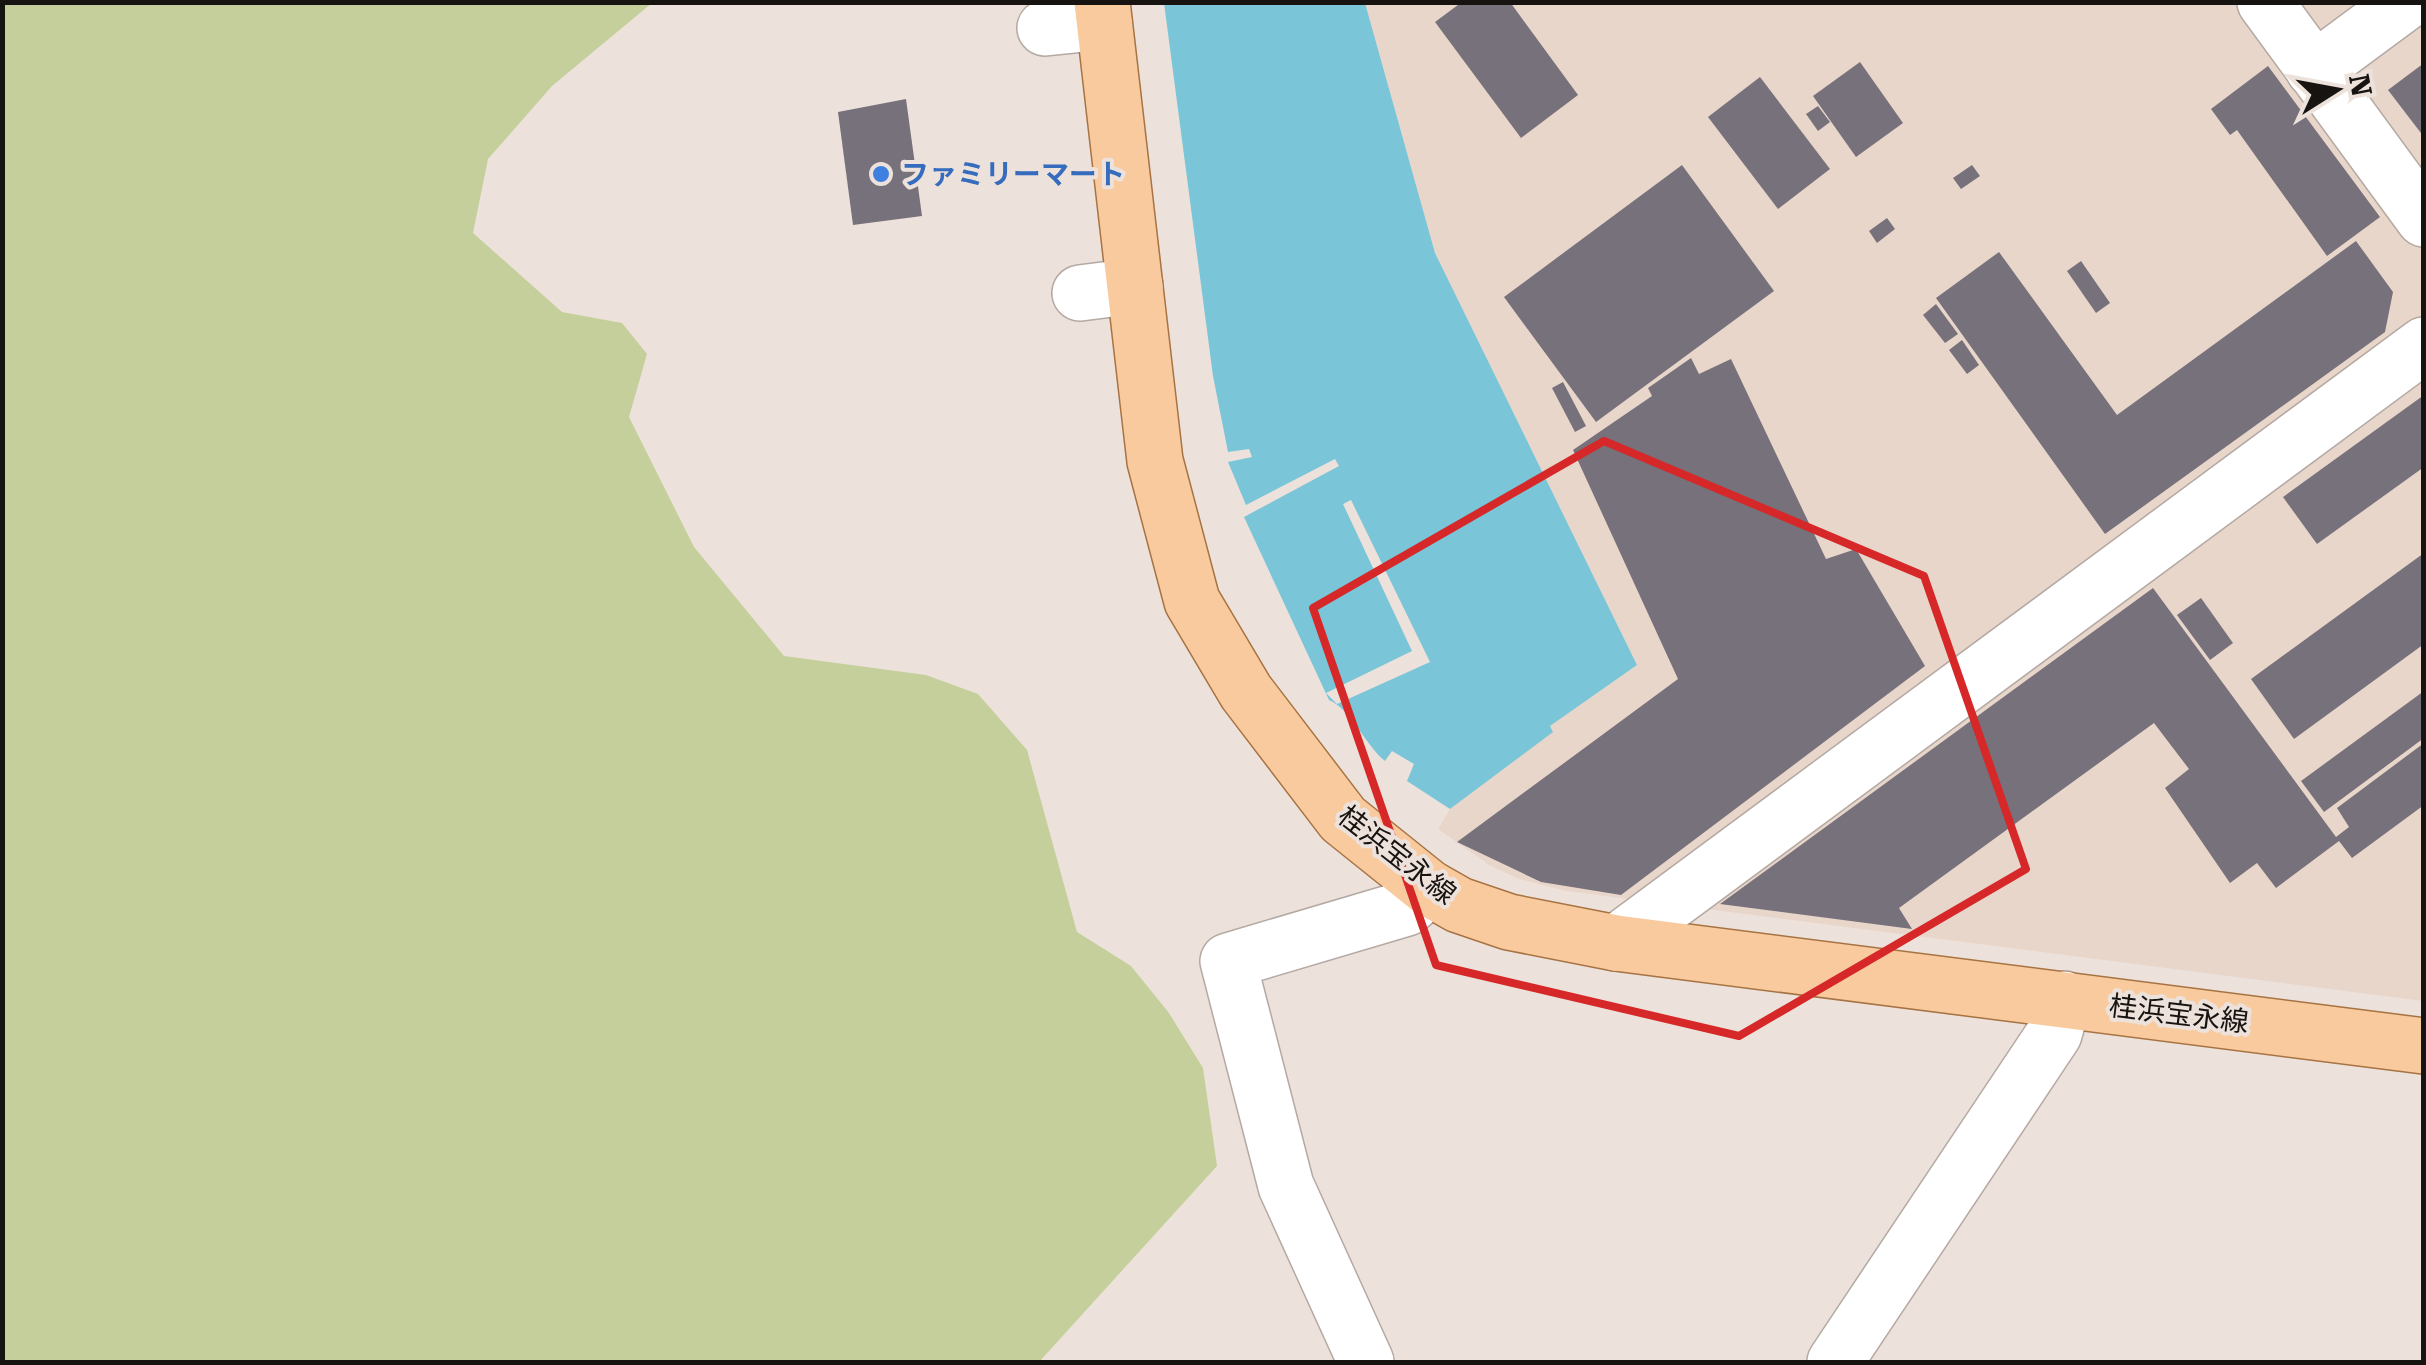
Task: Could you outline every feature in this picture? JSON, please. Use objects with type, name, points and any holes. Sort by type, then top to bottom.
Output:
[{"type":"main road","name":"桂浜宝永線","points":[[1103,12],[1155,461],[1192,601],[1246,692],[1343,819],[1430,888],[1459,904],[1509,922],[1616,943],[2424,1046]]},
{"type":"street","points":[[2264,2],[2424,219]]},
{"type":"street","points":[[2314,70],[2406,2]]},
{"type":"street","points":[[1045,28],[1103,12]]},
{"type":"street","points":[[1080,293],[1135,286]]},
{"type":"street","points":[[1616,943],[2424,345]]},
{"type":"street","points":[[1366,1362],[1286,1186],[1228,961],[1407,908],[1430,888]]},
{"type":"street","points":[[1836,1362],[2054,1034],[2064,999]]},
{"type":"highlighted area","points":[[1604,441],[1924,576],[2026,869],[1739,1036],[1436,965],[1313,608]]},
{"type":"shaded area","points":[[1365,3],[2423,3],[2423,1001],[1566,891],[1519,879],[1489,865],[1438,829],[1450,809],[1552,732],[1550,726],[1637,665],[1435,253]]},
{"type":"green space","points":[[3,2],[652,3],[552,86],[488,159],[473,233],[562,312],[622,323],[647,354],[629,417],[694,547],[784,656],[926,675],[978,694],[1027,750],[1077,932],[1131,966],[1169,1013],[1203,1068],[1217,1166],[1039,1362],[3,1362]]},
{"type":"water","points":[[1164,3],[1365,3],[1435,253],[1637,665],[1550,726],[1553,732],[1450,809],[1407,781],[1414,764],[1392,751],[1385,761],[1345,712],[1329,700],[1244,517],[1339,466],[1335,459],[1246,505],[1228,462],[1252,457],[1249,449],[1228,452],[1213,376]]},
{"type":"pier","points":[[1351,500],[1430,662],[1337,704],[1326,693],[1412,651],[1343,504]]},
{"type":"building","points":[[1462,2],[1510,2],[1578,95],[1521,138],[1435,22]]},
{"type":"building","points":[[1860,62],[1903,123],[1856,157],[1813,96]]},
{"type":"building","points":[[2424,63],[2424,137],[2388,90]]},
{"type":"building","points":[[2268,66],[2380,217],[2327,256],[2237,130],[2230,135],[2211,109]]},
{"type":"building","points":[[1760,77],[1830,169],[1778,209],[1708,117]]},
{"type":"building","name":"ファミリーマート","points":[[906,99],[922,216],[853,225],[838,112]]},
{"type":"building","points":[[1818,106],[1830,122],[1818,131],[1806,114]]},
{"type":"building","points":[[1682,165],[1774,291],[1596,422],[1504,297]]},
{"type":"building","points":[[1972,165],[1980,176],[1961,189],[1953,178]]},
{"type":"building","points":[[1887,218],[1895,229],[1877,243],[1869,231]]},
{"type":"building","points":[[2356,241],[2393,292],[2385,332],[2105,534],[1936,298],[1999,252],[2117,415]]},
{"type":"building","points":[[2081,261],[2110,303],[2096,313],[2067,271]]},
{"type":"building","points":[[1936,304],[1958,334],[1945,343],[1923,315]]},
{"type":"building","points":[[1962,340],[1979,365],[1967,374],[1949,350]]},
{"type":"building","points":[[1691,358],[1699,374],[1731,359],[1826,559],[1856,549],[1925,666],[1621,895],[1541,882],[1457,842],[1678,679],[1573,450],[1652,396],[1648,388]]},
{"type":"building","points":[[1563,382],[1586,426],[1575,432],[1552,388]]},
{"type":"building","points":[[2424,395],[2424,467],[2317,544],[2283,497]]},
{"type":"building","points":[[2424,553],[2424,644],[2294,739],[2251,679]]},
{"type":"building","points":[[2153,588],[2336,837],[2349,827],[2337,808],[2424,743],[2424,805],[2352,858],[2339,841],[2276,888],[2257,863],[2230,883],[2165,788],[2189,769],[2154,723],[1899,908],[1912,929],[1720,904]]},
{"type":"building","points":[[2201,598],[2233,643],[2210,660],[2177,615]]},
{"type":"building","points":[[2424,691],[2424,738],[2324,812],[2301,781]]},
{"type":"place","name":"ファミリーマート","points":[[881,174]]}]
